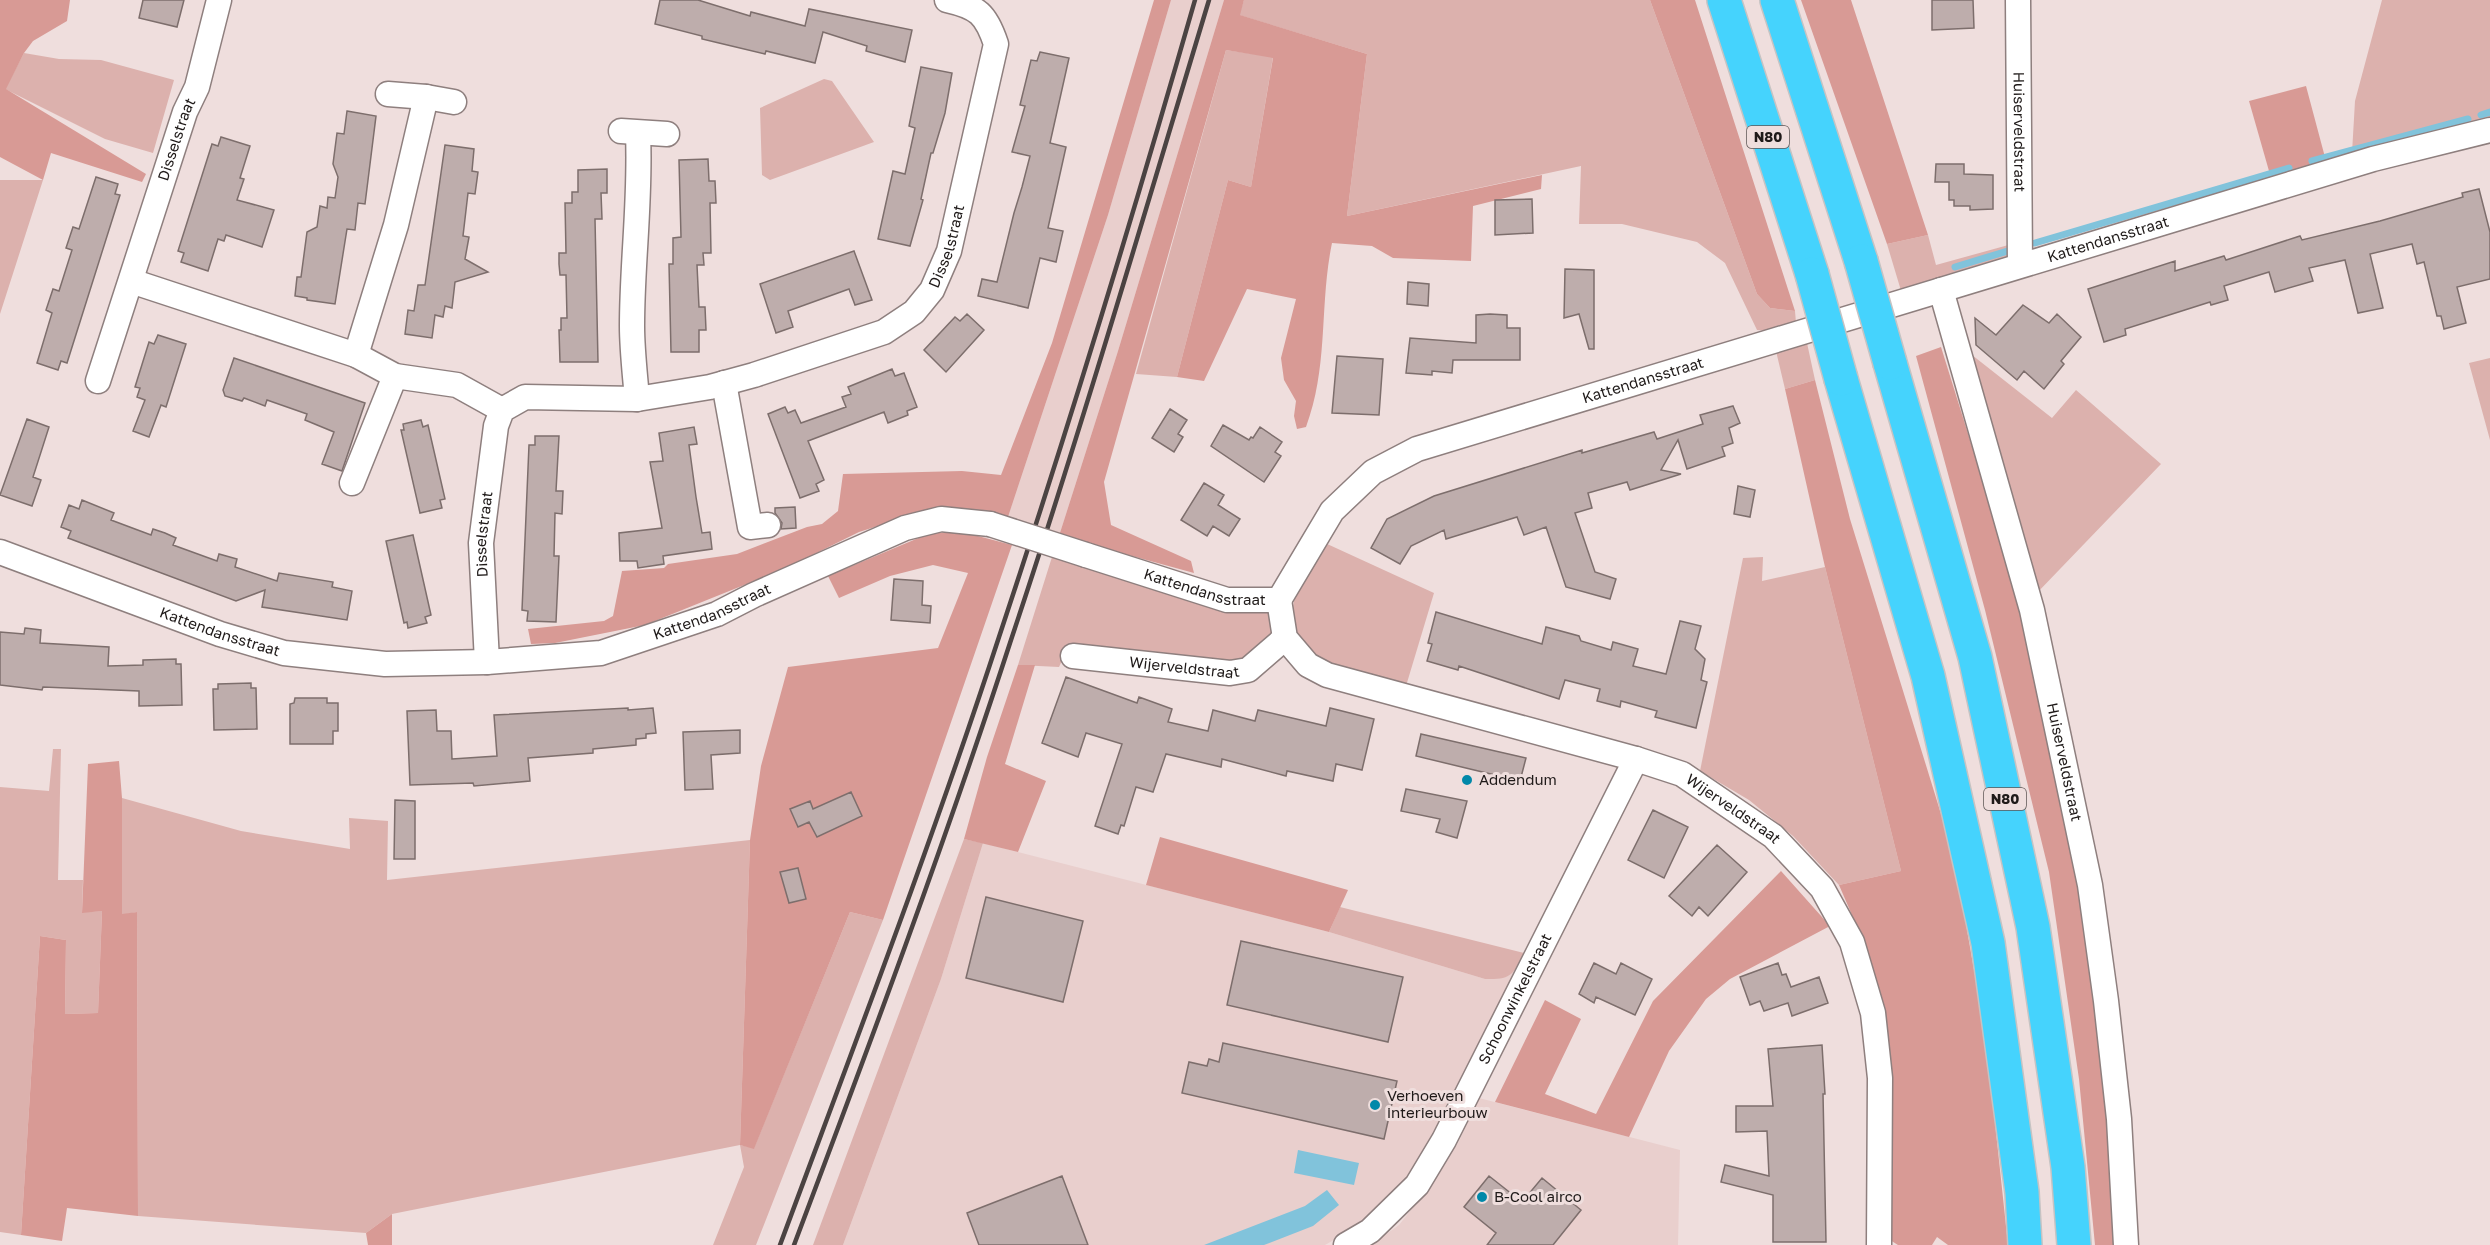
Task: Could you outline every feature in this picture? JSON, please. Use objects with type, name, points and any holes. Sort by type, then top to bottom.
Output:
[{"type":"highway","name":"N80","points":[[1724,0],[1812,274],[1928,676],[1988,943],[2022,1192],[2025,1245]]},
{"type":"highway","name":"N80","points":[[1777,0],[1861,261],[1975,657],[2033,927],[2068,1167],[2074,1245]]},
{"type":"street","name":"Disselstraat","points":[[98,381],[185,112],[197,87],[219,0]]},
{"type":"street","name":"Disselstraat","points":[[487,662],[481,543],[496,426],[502,410],[525,397],[637,399],[724,383],[884,332],[914,312],[932,290],[949,251],[996,44],[989,21],[967,5],[947,0]]},
{"type":"street","name":"Huiserveldstraat","points":[[2018,0],[2020,265]]},
{"type":"street","points":[[388,94],[454,102]]},
{"type":"street","points":[[356,355],[396,225],[426,97]]},
{"type":"street","name":"Kattendansstraat","points":[[0,552],[220,634],[284,653],[385,664],[487,662],[601,653],[717,614],[754,595],[905,528],[941,519],[990,524],[1227,600],[1279,600],[1332,511],[1373,472],[1417,449],[2373,159],[2490,130]]},
{"type":"street","points":[[637,399],[632,327],[635,228],[640,182],[630,132],[667,134]]},
{"type":"street","points":[[131,281],[356,355],[395,376],[457,385],[502,410]]},
{"type":"street","name":"Huiserveldstraat","points":[[1941,290],[2032,610],[2090,885],[2119,1119],[2126,1245]]},
{"type":"street","points":[[352,483],[395,376]]},
{"type":"street","points":[[724,383],[750,527],[768,525]]},
{"type":"street","name":"Wijerveldstraat","points":[[1279,600],[1286,638],[1308,665],[1327,675],[1636,759],[1682,774],[1773,836],[1822,888],[1852,942],[1873,1012],[1880,1078],[1879,1245]]},
{"type":"street","name":"Wijerveldstraat","points":[[1073,656],[1230,673],[1248,670],[1286,638]]},
{"type":"street","name":"Schoonwinkelstraat","points":[[1346,1245],[1370,1231],[1417,1185],[1444,1140],[1636,759]]},
{"type":"shaded area","points":[[0,0],[70,0],[67,21],[33,41],[24,53],[6,89],[146,174],[142,182],[51,153],[43,180],[0,157]]},
{"type":"shaded area","points":[[1154,0],[1171,0],[1108,215],[1007,520],[982,510],[934,508],[859,532],[784,569],[645,625],[555,643],[531,644],[528,629],[604,621],[613,616],[622,571],[664,568],[668,564],[737,554],[807,527],[822,524],[838,511],[843,474],[962,471],[1001,475],[1052,343]]},
{"type":"shaded area","points":[[1171,0],[1224,0],[1118,351],[1059,536],[1007,520],[1108,215]]},
{"type":"shaded area","points":[[1224,0],[1244,0],[1240,15],[1367,54],[1347,216],[1542,175],[1541,189],[1473,206],[1471,261],[1393,258],[1372,246],[1332,243],[1318,381],[1306,427],[1297,429],[1294,416],[1296,401],[1284,380],[1281,358],[1296,299],[1247,289],[1204,381],[1177,377],[1228,180],[1251,187],[1273,58],[1226,50],[1104,482],[1111,525],[1191,561],[1194,573],[1059,536],[1118,351]]},
{"type":"shaded area","points":[[1244,0],[1650,0],[1757,294],[1770,308],[1795,311],[1796,323],[1771,331],[1757,330],[1725,263],[1697,242],[1622,224],[1579,224],[1581,166],[1347,216],[1367,54],[1239,15]]},
{"type":"shaded area","points":[[1650,0],[1695,0],[1795,311],[1770,308],[1757,294]]},
{"type":"shaded area","points":[[1801,0],[1851,0],[1928,235],[1887,244]]},
{"type":"shaded area","points":[[2382,0],[2490,0],[2490,118],[2352,153],[2355,101]]},
{"type":"shaded area","points":[[1226,50],[1273,57],[1251,187],[1228,180],[1177,377],[1136,374]]},
{"type":"shaded area","points":[[24,53],[59,59],[101,60],[174,80],[153,153],[105,139],[5,89]]},
{"type":"shaded area","points":[[824,79],[832,81],[874,142],[770,180],[762,175],[760,108]]},
{"type":"shaded area","points":[[2306,86],[2326,161],[2271,178],[2249,101]]},
{"type":"shaded area","points":[[0,180],[43,180],[0,314]]},
{"type":"shaded area","points":[[1928,235],[1936,265],[2012,244],[2011,258],[1902,294],[1887,244]]},
{"type":"shaded area","points":[[1807,343],[1815,380],[1785,389],[1776,351]]},
{"type":"shaded area","points":[[1941,347],[2022,607],[2084,884],[2112,1125],[2118,1245],[2095,1245],[2079,1079],[2049,872],[1985,610],[1916,356]]},
{"type":"shaded area","points":[[1972,355],[2052,418],[2076,390],[2161,464],[2035,595],[1960,365]]},
{"type":"shaded area","points":[[2490,358],[2490,440],[2469,363]]},
{"type":"shaded area","points":[[1815,380],[1850,519],[1954,856],[1986,1038],[2008,1245],[1948,1245],[1937,1237],[1932,1245],[1898,1245],[1890,1240],[1858,929],[1839,885],[1901,871],[1825,567],[1785,389]]},
{"type":"shaded area","points":[[959,531],[1012,545],[883,920],[850,912],[754,1149],[740,1145],[750,840],[761,766],[788,667],[938,648],[968,573],[933,565],[890,576],[839,598],[828,576],[928,534]]},
{"type":"shaded area","points":[[1325,543],[1434,593],[1406,686],[1350,673],[1332,666],[1315,657],[1302,644],[1295,628],[1294,599],[1301,582]]},
{"type":"shaded area","points":[[1052,557],[1215,609],[1248,611],[1266,609],[1271,614],[1276,635],[1239,664],[1069,646],[1059,667],[1018,665]]},
{"type":"shaded area","points":[[1763,557],[1762,581],[1825,567],[1901,871],[1839,885],[1793,836],[1749,800],[1700,771],[1743,558]]},
{"type":"shaded area","points":[[1018,665],[1035,665],[1005,764],[1046,781],[1018,852],[964,839],[987,757]]},
{"type":"shaded area","points":[[53,749],[61,749],[58,880],[83,880],[82,912],[102,911],[98,1013],[65,1014],[66,940],[40,936],[21,1235],[0,1232],[0,787],[49,791]]},
{"type":"shaded area","points":[[119,761],[122,798],[122,914],[137,912],[138,1216],[67,1208],[62,1241],[21,1235],[40,936],[66,940],[65,1014],[98,1013],[102,911],[82,913],[88,764]]},
{"type":"shaded area","points":[[122,798],[241,831],[350,849],[349,818],[388,821],[387,880],[750,840],[740,1145],[392,1214],[366,1233],[138,1216],[137,912],[122,915]]},
{"type":"shaded area","points":[[1160,837],[1348,890],[1329,932],[1146,885]]},
{"type":"shaded area","points":[[964,839],[983,843],[941,979],[843,1245],[813,1245]]},
{"type":"shaded area","points":[[983,843],[1329,932],[1485,979],[1517,970],[1436,1132],[1415,1167],[1393,1195],[1373,1214],[1325,1245],[843,1245],[941,979]]},
{"type":"shaded area","points":[[1781,871],[1830,926],[1730,979],[1706,999],[1669,1051],[1629,1137],[1495,1102],[1545,1000],[1581,1019],[1545,1094],[1596,1114],[1653,1001]]},
{"type":"shaded area","points":[[1340,907],[1524,953],[1510,975],[1485,979],[1329,932]]},
{"type":"shaded area","points":[[850,912],[883,920],[756,1245],[713,1245],[744,1167],[740,1145],[754,1148]]},
{"type":"shaded area","points":[[1479,1098],[1680,1150],[1678,1245],[1371,1245],[1399,1225],[1425,1192],[1458,1143]]},
{"type":"shaded area","points":[[392,1214],[392,1245],[368,1245],[366,1233]]},
{"type":"water","points":[[1298,1150],[1359,1163],[1354,1185],[1294,1173]]},
{"type":"water","points":[[1327,1190],[1339,1205],[1313,1226],[1264,1245],[1204,1245],[1305,1206]]},
{"type":"building","points":[[143,0],[184,0],[177,27],[139,18]]},
{"type":"building","points":[[660,0],[698,0],[750,16],[751,12],[805,26],[809,9],[912,30],[905,62],[866,51],[867,46],[823,32],[815,63],[702,39],[702,36],[655,24]]},
{"type":"building","points":[[1932,0],[1973,0],[1974,28],[1932,30]]},
{"type":"building","points":[[1040,52],[1069,58],[1050,143],[1066,147],[1048,228],[1063,231],[1056,262],[1040,258],[1028,308],[978,296],[982,279],[997,282],[1030,156],[1012,152],[1025,106],[1020,105],[1031,60],[1037,61]]},
{"type":"building","points":[[921,67],[952,73],[945,113],[933,153],[931,153],[921,199],[923,200],[910,246],[878,239],[893,171],[905,174],[915,128],[909,126]]},
{"type":"building","points":[[347,111],[376,116],[365,204],[358,203],[355,230],[347,229],[335,304],[295,296],[297,277],[301,277],[307,232],[317,227],[320,206],[327,208],[328,197],[335,198],[338,177],[333,164],[337,133],[344,134]]},
{"type":"building","points":[[221,137],[250,146],[240,178],[244,179],[237,200],[274,210],[262,247],[226,235],[224,241],[218,239],[208,271],[181,262],[184,253],[178,251],[212,144],[218,146]]},
{"type":"building","points":[[445,145],[474,149],[472,171],[478,172],[475,194],[468,193],[463,236],[469,237],[465,259],[488,272],[455,282],[452,308],[445,306],[443,317],[435,315],[432,338],[405,334],[408,310],[414,311],[418,285],[425,285]]},
{"type":"building","points":[[708,159],[709,181],[715,181],[716,203],[710,203],[711,253],[703,253],[704,265],[697,265],[699,307],[705,307],[706,330],[699,330],[699,352],[671,352],[669,264],[673,264],[673,238],[681,237],[679,160]]},
{"type":"building","points":[[1936,164],[1964,164],[1964,174],[1993,175],[1993,209],[1970,210],[1970,206],[1954,206],[1954,200],[1949,200],[1949,182],[1935,182]]},
{"type":"building","points":[[607,169],[607,193],[601,193],[602,219],[595,219],[598,362],[560,362],[559,330],[561,330],[561,318],[567,318],[566,275],[560,275],[559,264],[559,253],[566,253],[565,203],[572,203],[572,192],[578,192],[578,170]]},
{"type":"building","points":[[96,177],[118,184],[115,194],[120,195],[67,363],[61,361],[58,370],[37,363],[52,313],[46,310],[53,289],[59,291],[72,250],[66,248],[73,227],[79,229]]},
{"type":"building","points":[[2479,189],[2490,232],[2490,279],[2457,287],[2466,323],[2444,329],[2441,316],[2437,316],[2424,262],[2417,264],[2412,244],[2370,254],[2383,308],[2358,313],[2345,260],[2309,268],[2313,281],[2275,292],[2269,272],[2224,286],[2228,300],[2211,305],[2210,302],[2125,329],[2126,335],[2104,342],[2088,289],[2175,261],[2175,271],[2224,256],[2226,260],[2300,236],[2302,240],[2380,221],[2463,197],[2462,193]]},
{"type":"building","points":[[1532,199],[1533,233],[1495,235],[1495,200]]},
{"type":"building","points":[[854,251],[872,300],[855,305],[849,289],[788,311],[793,327],[776,333],[760,284]]},
{"type":"building","points":[[1565,269],[1594,270],[1594,349],[1589,349],[1579,314],[1564,318]]},
{"type":"building","points":[[1408,282],[1429,284],[1428,306],[1407,304]]},
{"type":"building","points":[[2023,305],[2049,323],[2057,314],[2081,337],[2061,361],[2064,364],[2044,389],[2024,371],[2017,380],[1976,345],[1975,318],[1996,335]]},
{"type":"building","points":[[967,314],[984,330],[946,372],[924,350],[955,317],[960,321]]},
{"type":"building","points":[[1476,315],[1507,315],[1507,328],[1520,328],[1520,360],[1453,360],[1452,373],[1432,371],[1432,375],[1406,373],[1410,338],[1476,343]]},
{"type":"building","points":[[158,335],[186,344],[166,407],[161,405],[149,437],[133,431],[145,400],[137,397],[140,388],[135,387],[149,342],[154,344]]},
{"type":"building","points":[[1337,356],[1383,359],[1379,415],[1332,413]]},
{"type":"building","points":[[234,358],[365,403],[342,471],[322,464],[334,432],[305,420],[307,414],[267,400],[265,406],[244,398],[242,401],[225,396],[223,390]]},
{"type":"building","points":[[892,369],[895,376],[904,373],[917,407],[907,411],[908,415],[888,423],[884,412],[808,441],[824,480],[816,484],[819,491],[800,498],[768,414],[785,407],[788,413],[795,410],[801,423],[846,407],[842,397],[851,394],[848,387]]},
{"type":"building","points":[[1733,406],[1740,423],[1729,428],[1733,443],[1722,447],[1725,456],[1687,469],[1678,440],[1661,470],[1681,474],[1630,490],[1627,482],[1588,493],[1592,508],[1575,513],[1595,572],[1616,579],[1610,599],[1566,587],[1546,527],[1524,535],[1517,517],[1446,539],[1444,530],[1411,546],[1400,564],[1371,548],[1387,519],[1434,496],[1582,450],[1582,453],[1654,432],[1657,439],[1703,424],[1700,415]]},
{"type":"building","points":[[1170,409],[1187,420],[1178,434],[1183,437],[1174,452],[1152,438]]},
{"type":"building","points":[[27,419],[49,427],[33,477],[41,480],[32,506],[0,495]]},
{"type":"building","points":[[421,420],[423,427],[428,425],[445,499],[440,500],[442,508],[420,513],[401,430],[404,430],[403,424]]},
{"type":"building","points":[[1223,425],[1249,440],[1260,427],[1282,442],[1275,452],[1281,456],[1264,482],[1211,446]]},
{"type":"building","points":[[694,427],[697,444],[689,445],[696,497],[702,533],[710,532],[712,549],[663,556],[664,564],[638,568],[637,561],[620,561],[619,533],[662,528],[650,462],[663,461],[659,433]]},
{"type":"building","points":[[535,436],[559,436],[556,491],[563,491],[562,514],[555,513],[554,556],[559,556],[556,622],[527,621],[528,611],[522,610],[529,445],[535,445]]},
{"type":"building","points":[[1204,483],[1224,495],[1218,505],[1240,519],[1229,536],[1213,526],[1207,536],[1181,520]]},
{"type":"building","points":[[1738,486],[1755,490],[1750,517],[1734,514]]},
{"type":"building","points":[[82,500],[114,513],[111,520],[151,535],[153,529],[165,533],[176,538],[173,545],[217,561],[219,554],[237,559],[235,567],[277,581],[279,573],[333,582],[332,587],[352,591],[347,620],[262,607],[265,590],[236,601],[68,538],[71,531],[61,527],[69,505],[79,509]]},
{"type":"building","points":[[795,507],[796,528],[781,529],[782,523],[775,513],[775,508]]},
{"type":"building","points":[[413,535],[431,615],[425,617],[427,623],[408,628],[407,622],[404,623],[386,541]]},
{"type":"building","points":[[894,579],[923,581],[922,605],[931,606],[930,623],[891,620]]},
{"type":"building","points":[[1436,612],[1542,644],[1546,627],[1579,636],[1581,641],[1611,650],[1613,642],[1638,649],[1633,666],[1666,674],[1680,621],[1701,626],[1695,649],[1705,659],[1701,680],[1707,682],[1696,728],[1655,717],[1657,711],[1621,701],[1620,707],[1597,701],[1600,689],[1565,680],[1559,699],[1459,666],[1458,670],[1427,661],[1432,644],[1428,643]]},
{"type":"building","points":[[25,628],[41,630],[40,643],[109,647],[108,666],[143,665],[143,660],[176,659],[176,664],[181,664],[182,705],[139,706],[139,691],[43,687],[42,690],[0,685],[0,632],[24,634]]},
{"type":"building","points":[[1066,677],[1137,703],[1139,697],[1172,709],[1168,722],[1208,731],[1213,710],[1255,721],[1258,710],[1326,726],[1330,708],[1374,719],[1362,770],[1336,764],[1333,781],[1287,771],[1286,776],[1222,759],[1221,767],[1166,754],[1153,792],[1136,787],[1124,826],[1121,825],[1118,834],[1095,826],[1122,744],[1086,733],[1078,757],[1042,743]]},
{"type":"building","points":[[251,683],[251,688],[256,688],[257,729],[214,730],[213,689],[218,689],[218,684]]},
{"type":"building","points":[[295,698],[327,698],[327,703],[338,703],[338,731],[333,731],[333,744],[290,744],[290,704],[294,703]]},
{"type":"building","points":[[628,708],[628,710],[653,708],[656,733],[646,734],[646,738],[636,739],[636,745],[593,749],[593,753],[528,758],[530,781],[474,786],[473,783],[410,785],[407,711],[436,710],[437,731],[451,731],[452,759],[497,756],[494,715]]},
{"type":"building","points":[[740,730],[740,753],[711,755],[713,789],[685,790],[683,732]]},
{"type":"building","points":[[1421,734],[1526,758],[1520,781],[1416,756]]},
{"type":"building","points":[[1406,789],[1467,801],[1457,838],[1436,832],[1440,819],[1401,811]]},
{"type":"building","points":[[851,792],[862,816],[817,837],[809,822],[798,827],[790,809],[810,801],[813,809]]},
{"type":"building","points":[[395,800],[415,801],[415,859],[394,859]]},
{"type":"building","points":[[1653,810],[1688,827],[1664,878],[1628,860]]},
{"type":"building","points":[[1717,845],[1747,872],[1708,916],[1699,907],[1692,916],[1669,896]]},
{"type":"building","points":[[798,868],[806,899],[789,903],[780,872]]},
{"type":"building","points":[[986,897],[1083,921],[1063,1002],[966,978]]},
{"type":"building","points":[[1241,941],[1403,977],[1388,1042],[1227,1005]]},
{"type":"building","points":[[1594,963],[1616,974],[1621,963],[1652,979],[1635,1015],[1596,997],[1594,1003],[1579,994]]},
{"type":"building","points":[[1778,963],[1782,975],[1786,974],[1791,987],[1819,977],[1828,1003],[1792,1016],[1788,1003],[1764,1011],[1760,1001],[1750,1005],[1740,977]]},
{"type":"building","points":[[1223,1043],[1397,1081],[1384,1139],[1182,1093],[1189,1062],[1207,1066],[1209,1059],[1219,1062]]},
{"type":"building","points":[[1822,1045],[1825,1094],[1823,1094],[1826,1242],[1773,1242],[1773,1195],[1721,1182],[1725,1165],[1769,1176],[1767,1131],[1736,1132],[1736,1106],[1773,1106],[1768,1049]]},
{"type":"building","points":[[1062,1176],[1088,1245],[979,1245],[967,1213]]},
{"type":"building","points":[[1489,1176],[1522,1202],[1542,1178],[1581,1210],[1553,1245],[1487,1245],[1496,1233],[1464,1207]]},
{"type":"waterway","points":[[2481,115],[2490,112]]},
{"type":"waterway","points":[[2312,161],[2468,119]]},
{"type":"waterway","points":[[2035,243],[2289,168]]},
{"type":"waterway","points":[[1955,267],[2011,250],[2014,245]]},
{"type":"railway","points":[[780,1245],[920,866],[999,637],[1100,319],[1195,0]]},
{"type":"railway","points":[[794,1245],[905,946],[985,719],[1087,403],[1209,0]]},
{"type":"place","name":"Addendum","points":[[1467,780]]},
{"type":"place","name":"Verhoeven interieurbouw","points":[[1375,1105]]},
{"type":"place","name":"B-Cool airco","points":[[1482,1197]]}]
